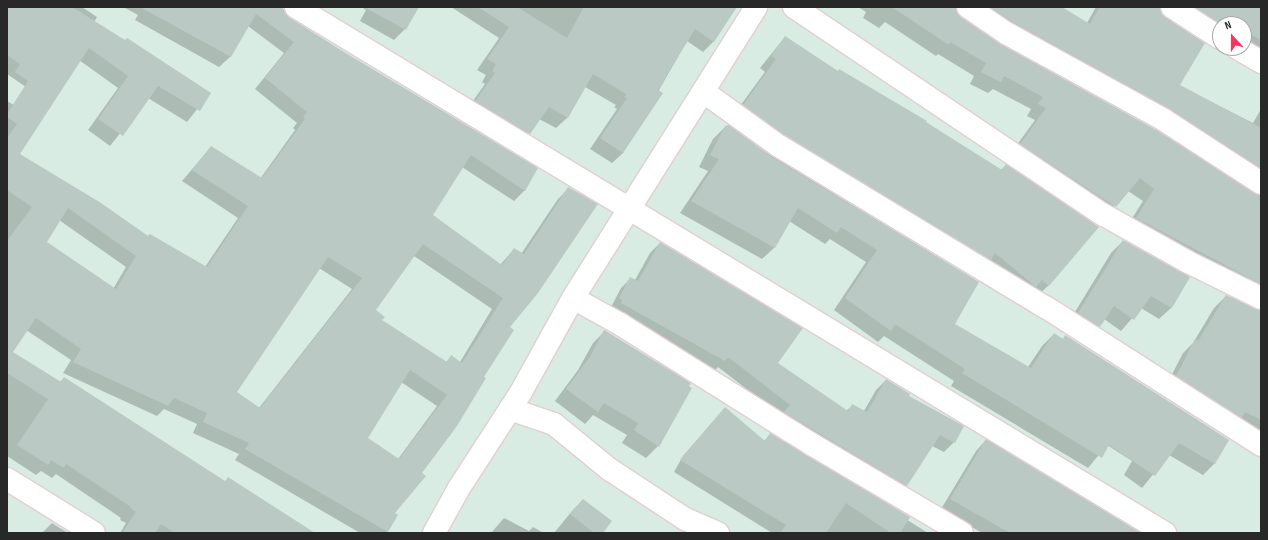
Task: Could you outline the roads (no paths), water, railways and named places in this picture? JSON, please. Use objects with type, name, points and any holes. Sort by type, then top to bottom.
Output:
[{"type":"street","points":[[296,7],[629,207],[1165,533]]},
{"type":"street","points":[[434,533],[459,488],[510,409],[573,298],[629,207],[704,92],[756,7]]},
{"type":"street","points":[[794,7],[1104,215],[1188,262],[1261,298]]},
{"type":"street","points":[[968,7],[1006,33],[1164,120],[1261,183]]},
{"type":"street","points":[[1172,7],[1212,33]]},
{"type":"street","points":[[1250,56],[1261,62]]},
{"type":"street","points":[[704,92],[779,146],[1047,308],[1261,445]]},
{"type":"street","points":[[573,298],[620,324],[813,445],[962,533]]},
{"type":"street","points":[[510,409],[554,424],[609,469],[685,519],[718,533]]},
{"type":"street","points":[[7,479],[94,533]]}]
